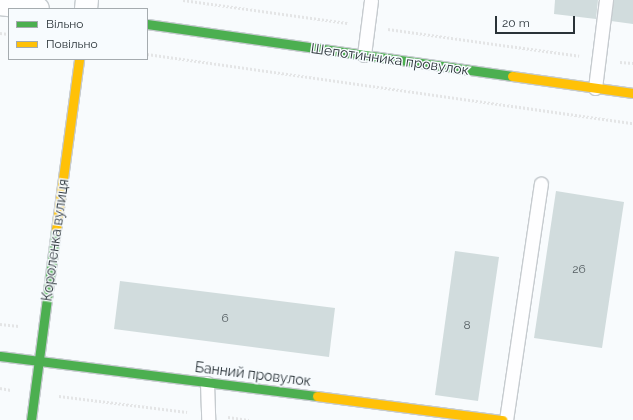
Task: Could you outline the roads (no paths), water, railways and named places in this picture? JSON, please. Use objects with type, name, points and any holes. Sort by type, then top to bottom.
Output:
[{"type":"street","points":[[0,4],[30,8]]},
{"type":"street","name":"Шепотинника провулок","points":[[148,24],[633,93]]},
{"type":"street","name":"Короленка вулиця","points":[[31,420],[79,60]]},
{"type":"street","name":"Банний провулок","points":[[0,356],[207,382],[469,418],[502,420]]},
{"type":"lane","points":[[364,55],[371,0]]},
{"type":"lane","points":[[594,88],[606,0]]},
{"type":"lane","points":[[506,420],[541,184]]},
{"type":"lane","points":[[207,382],[208,417]]}]
